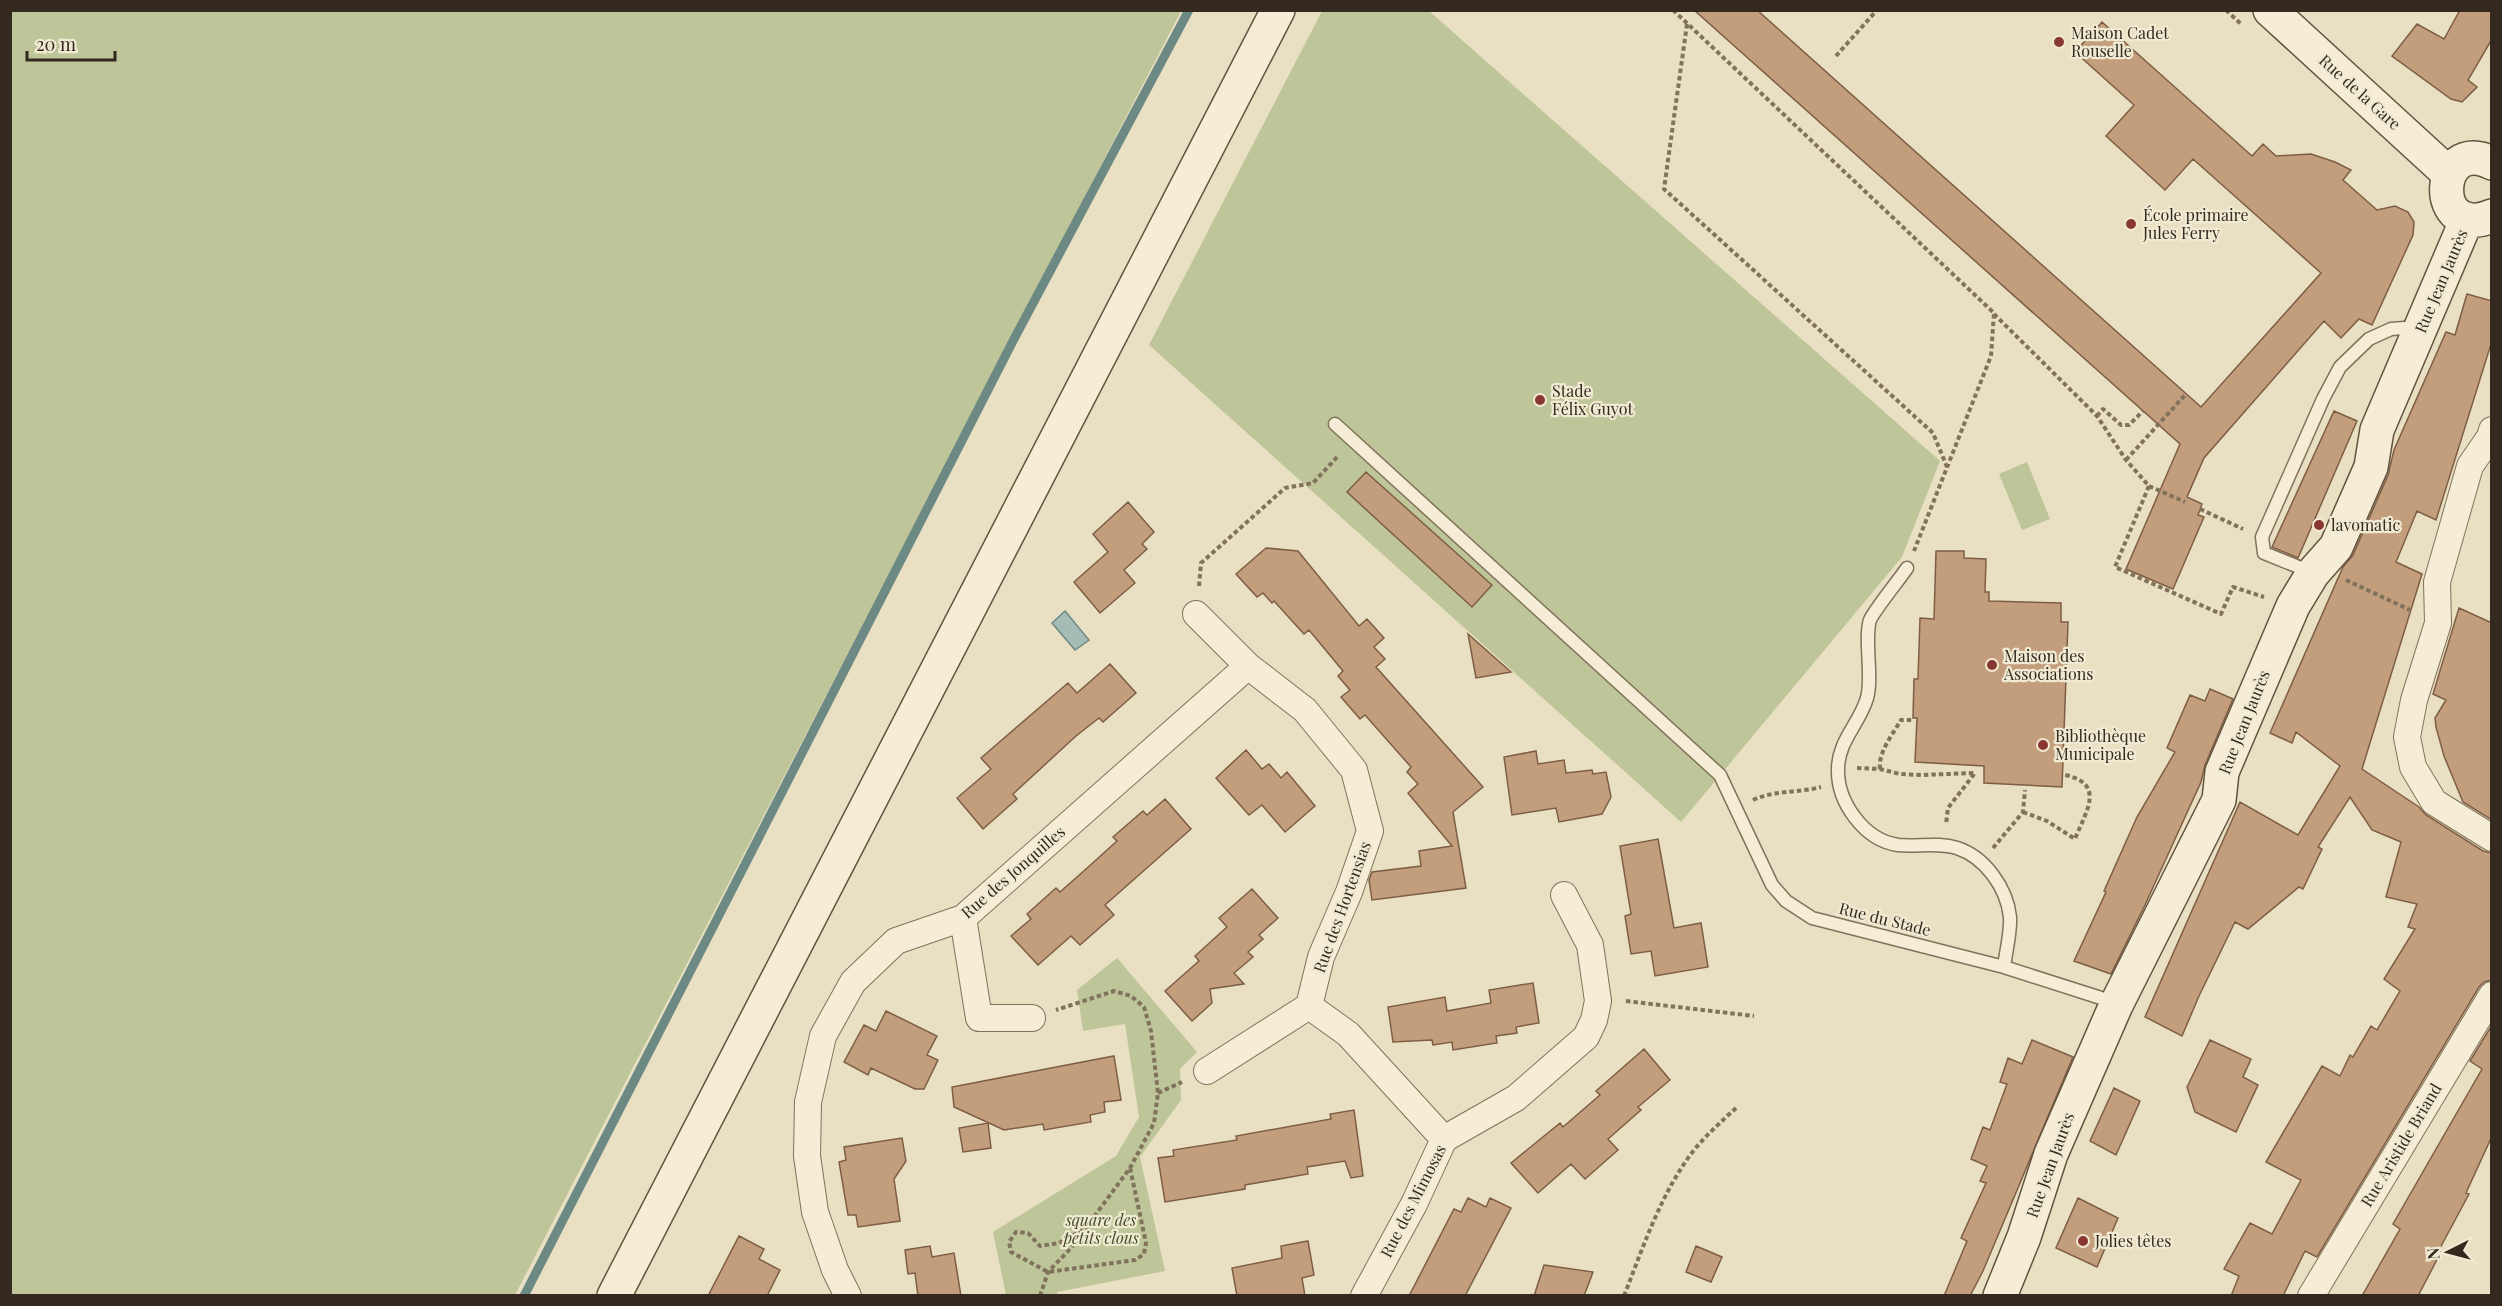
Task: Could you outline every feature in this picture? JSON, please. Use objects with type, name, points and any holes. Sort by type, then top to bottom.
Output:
[{"type":"main road","points":[[614,1296],[1278,10]]},
{"type":"main road","name":"Rue de la Gare","points":[[2270,10],[2449,174]]},
{"type":"main road","points":[[2479,218],[2454,211],[2445,193],[2449,174],[2456,166],[2464,160],[2489,153]]},
{"type":"main road","name":"Rue Jean Jaurès","points":[[2000,1296],[2024,1237],[2051,1154],[2116,1005],[2218,800],[2222,772],[2293,606],[2315,570],[2336,548],[2371,467],[2377,430],[2423,327],[2479,218]]},
{"type":"street","points":[[2492,430],[2490,437],[2470,466],[2437,582],[2438,623],[2414,700],[2407,736],[2413,767],[2434,802],[2492,838]]},
{"type":"street","name":"Rue des Hortensias","points":[[1196,614],[1248,666],[1305,710],[1354,770],[1370,831],[1349,892],[1321,957],[1309,1006]]},
{"type":"street","name":"Rue des Jonquilles","points":[[848,1296],[835,1270],[815,1212],[807,1156],[808,1102],[823,1036],[853,982],[896,941],[963,918],[1248,666]]},
{"type":"street","name":"Rue des Mimosas","points":[[1364,1296],[1414,1204],[1444,1139],[1516,1098],[1586,1037],[1594,1020],[1598,1001],[1590,945],[1564,895]]},
{"type":"street","points":[[963,918],[979,1018],[1032,1018]]},
{"type":"street","name":"Rue Aristide Briand","points":[[2311,1296],[2492,995]]},
{"type":"street","points":[[1207,1071],[1309,1006],[1348,1034],[1444,1139]]},
{"type":"lane","points":[[2315,570],[2264,553],[2262,537],[2323,399],[2340,367],[2369,339],[2391,329],[2423,327]]},
{"type":"lane","points":[[1335,424],[1352,441]]},
{"type":"lane","name":"Rue du Stade","points":[[1352,441],[1720,775],[1772,885],[1786,901],[1798,910],[1812,918],[2004,967],[2101,998],[2116,1005]]},
{"type":"lane","points":[[1907,568],[1870,621],[1867,697],[1841,748],[1838,769],[1841,793],[1851,814],[1874,835],[1897,845],[1958,848],[1981,862],[2001,885],[2010,917],[2004,967]]},
{"type":"path","points":[[1673,10],[1994,314],[2097,416],[2126,460],[2149,486],[2185,502]]},
{"type":"path","points":[[1836,56],[1877,10]]},
{"type":"path","points":[[1687,24],[1664,189],[1933,433],[1947,468]]},
{"type":"path","points":[[1907,568],[1991,356],[1994,314]]},
{"type":"path","points":[[2126,460],[2186,394]]},
{"type":"path","points":[[2097,416],[2103,409],[2121,425],[2129,425],[2143,411]]},
{"type":"path","points":[[1196,614],[1202,563],[1284,488],[1313,483],[1352,441]]},
{"type":"path","points":[[2149,486],[2115,567],[2221,614],[2233,587],[2293,606]]},
{"type":"path","points":[[2200,509],[2262,537]]},
{"type":"path","points":[[2315,570],[2438,623]]},
{"type":"path","points":[[1880,769],[1879,763],[1886,746],[1901,720],[1912,720]]},
{"type":"path","points":[[1838,769],[1880,769],[1900,774],[1921,775],[1975,773],[1948,808],[1942,846]]},
{"type":"path","points":[[2024,812],[2047,821],[2075,839],[2090,802],[2089,788],[2082,779],[2065,775]]},
{"type":"path","points":[[1736,809],[1766,794],[1803,792],[1839,782]]},
{"type":"path","points":[[1981,862],[2024,812],[2025,790]]},
{"type":"path","points":[[1032,1018],[1114,991],[1131,996],[1144,1007],[1151,1031],[1158,1093],[1154,1123],[1130,1168],[1071,1248],[1048,1272],[1040,1296]]},
{"type":"path","points":[[1598,1001],[1623,1000],[1754,1016]]},
{"type":"path","points":[[1624,1296],[1672,1183],[1709,1132],[1737,1107]]},
{"type":"path","points":[[1086,1228],[1059,1243],[1040,1246],[1028,1233],[1016,1232],[1009,1242],[1011,1252],[1048,1272],[1136,1260],[1144,1254],[1146,1243],[1130,1168]]},
{"type":"green space","points":[[10,11],[1181,11],[515,1295],[11,1295]]},
{"type":"green space","name":"Stade Félix Guyot","points":[[1322,11],[1429,11],[1940,461],[1902,557],[1681,822],[1149,345]]},
{"type":"green space","points":[[2027,462],[2050,519],[2022,530],[1999,474]]},
{"type":"green space","name":"square des petits clous","points":[[1117,958],[1197,1052],[1180,1069],[1181,1100],[1140,1157],[1165,1271],[1057,1292],[1057,1295],[1006,1295],[993,1232],[1116,1156],[1139,1117],[1125,1024],[1083,1031],[1077,990]]},
{"type":"water","points":[[1065,611],[1089,640],[1075,650],[1052,623]]},
{"type":"building","points":[[1694,10],[1757,10],[2201,407],[2321,273],[2193,159],[2165,190],[2106,136],[2134,105],[2075,52],[2102,22],[2252,156],[2263,144],[2276,156],[2311,154],[2335,162],[2351,170],[2343,180],[2377,210],[2395,206],[2408,212],[2414,222],[2413,235],[2372,325],[2359,319],[2341,338],[2324,321],[2204,458],[2187,497],[2202,504],[2198,515],[2204,517],[2173,589],[2126,569],[2180,444]]},
{"type":"building","points":[[2460,10],[2492,10],[2492,39],[2468,80],[2477,87],[2462,102],[2451,99],[2392,56],[2417,24],[2444,39]]},
{"type":"building","points":[[2467,294],[2492,301],[2492,341],[2436,520],[2417,511],[2396,562],[2422,574],[2362,769],[2419,807],[2426,815],[2483,851],[2492,853],[2492,980],[2484,982],[2479,987],[2317,1257],[2305,1251],[2283,1296],[2231,1296],[2239,1276],[2224,1269],[2250,1223],[2272,1234],[2301,1180],[2266,1162],[2322,1066],[2340,1076],[2350,1055],[2353,1057],[2371,1026],[2377,1030],[2400,991],[2384,979],[2415,929],[2408,927],[2417,904],[2386,897],[2401,842],[2372,830],[2350,797],[2318,847],[2322,849],[2303,889],[2299,887],[2248,929],[2235,922],[2182,1036],[2145,1017],[2240,802],[2298,835],[2340,766],[2296,732],[2292,743],[2270,733],[2343,567],[2353,555],[2388,475],[2394,450],[2446,332],[2455,335]]},
{"type":"building","points":[[2334,411],[2357,421],[2298,558],[2272,547]]},
{"type":"building","points":[[1366,472],[1492,585],[1472,607],[1347,492]]},
{"type":"building","points":[[1128,502],[1154,532],[1142,544],[1147,549],[1124,570],[1135,583],[1100,613],[1074,582],[1108,552],[1093,534]]},
{"type":"building","points":[[1266,548],[1298,551],[1359,626],[1367,619],[1384,638],[1374,647],[1385,659],[1376,667],[1483,787],[1453,812],[1466,888],[1372,900],[1369,880],[1372,872],[1421,866],[1419,851],[1452,846],[1408,793],[1418,784],[1407,772],[1411,767],[1365,715],[1360,719],[1341,697],[1350,690],[1338,676],[1343,671],[1309,630],[1304,634],[1274,601],[1272,603],[1263,593],[1257,597],[1236,574]]},
{"type":"building","name":"Maison des Associations","points":[[1936,551],[1964,551],[1964,558],[1986,559],[1985,592],[1989,592],[1989,601],[2061,603],[2061,622],[2068,622],[2062,787],[1984,783],[1984,766],[1915,762],[1917,718],[1913,718],[1914,679],[1918,679],[1920,618],[1934,619]]},
{"type":"building","points":[[2459,608],[2492,623],[2492,820],[2463,802],[2444,756],[2436,727],[2435,718],[2446,700],[2433,694]]},
{"type":"building","points":[[1468,634],[1511,672],[1476,678]]},
{"type":"building","points":[[1110,664],[1136,693],[1103,722],[1099,718],[1076,736],[1013,794],[1017,799],[983,829],[957,798],[991,769],[981,758],[1068,683],[1077,693]]},
{"type":"building","points":[[2210,689],[2233,699],[2205,765],[2201,782],[2111,974],[2074,961],[2137,817],[2175,752],[2167,748],[2190,695],[2205,701]]},
{"type":"building","points":[[1246,750],[1262,769],[1269,764],[1281,778],[1287,772],[1315,806],[1285,832],[1262,805],[1249,815],[1216,778]]},
{"type":"building","points":[[1536,751],[1538,764],[1564,760],[1566,773],[1592,770],[1593,774],[1606,772],[1611,797],[1602,814],[1559,822],[1556,808],[1512,815],[1504,757]]},
{"type":"building","points":[[1165,799],[1191,829],[1105,905],[1114,915],[1080,945],[1071,936],[1038,965],[1011,936],[1031,919],[1027,914],[1056,888],[1060,892],[1086,869],[1117,841],[1113,837],[1143,811],[1147,815]]},
{"type":"building","points":[[1658,839],[1674,928],[1701,923],[1708,967],[1655,976],[1651,951],[1631,954],[1625,916],[1631,914],[1620,846]]},
{"type":"building","points":[[1252,889],[1278,918],[1259,935],[1263,939],[1248,952],[1253,957],[1234,973],[1244,984],[1210,989],[1212,1003],[1192,1021],[1165,991],[1199,961],[1195,956],[1227,927],[1219,918]]},
{"type":"building","points":[[1533,983],[1539,1023],[1516,1027],[1517,1033],[1496,1036],[1497,1043],[1453,1050],[1452,1042],[1433,1045],[1432,1040],[1393,1042],[1388,1007],[1445,997],[1447,1011],[1491,1003],[1489,990]]},
{"type":"building","points":[[886,1011],[937,1036],[927,1055],[938,1060],[924,1089],[915,1089],[871,1068],[868,1075],[844,1062],[864,1025],[876,1031]]},
{"type":"building","points":[[2492,1025],[2492,1136],[2466,1193],[2469,1194],[2418,1296],[2362,1296],[2400,1229],[2393,1224],[2482,1069],[2470,1061]]},
{"type":"building","points":[[2032,1040],[2073,1057],[1983,1271],[1970,1296],[1944,1296],[1967,1241],[1961,1238],[1986,1183],[1980,1181],[1987,1166],[1971,1159],[1983,1127],[1990,1130],[2007,1084],[2000,1082],[2008,1058],[2022,1064]]},
{"type":"building","points":[[2210,1040],[2251,1059],[2243,1077],[2258,1085],[2236,1132],[2195,1112],[2187,1087]]},
{"type":"building","points":[[1644,1049],[1670,1080],[1638,1107],[1641,1110],[1608,1139],[1618,1150],[1585,1179],[1571,1164],[1538,1193],[1511,1163],[1560,1123],[1563,1127],[1600,1095],[1596,1091]]},
{"type":"building","points":[[1114,1056],[1121,1100],[1104,1102],[1105,1112],[1090,1115],[1091,1122],[1044,1130],[1043,1124],[1004,1130],[954,1107],[952,1087]]},
{"type":"building","points":[[2114,1088],[2140,1101],[2116,1155],[2090,1141]]},
{"type":"building","points":[[1354,1110],[1363,1176],[1351,1178],[1345,1161],[1307,1167],[1308,1174],[1245,1185],[1245,1189],[1165,1202],[1158,1158],[1174,1156],[1173,1150],[1237,1140],[1236,1136],[1331,1119],[1330,1114]]},
{"type":"building","points":[[988,1123],[991,1148],[963,1152],[959,1128]]},
{"type":"building","points":[[902,1138],[906,1161],[894,1179],[900,1221],[858,1227],[856,1215],[848,1215],[839,1162],[846,1160],[844,1147]]},
{"type":"building","points":[[1468,1198],[1486,1207],[1490,1198],[1511,1208],[1465,1296],[1409,1296],[1454,1209],[1461,1212]]},
{"type":"building","points":[[2078,1198],[2118,1218],[2097,1267],[2056,1248]]},
{"type":"building","points":[[739,1236],[764,1249],[759,1259],[780,1270],[767,1296],[708,1296]]},
{"type":"building","points":[[1308,1241],[1314,1275],[1302,1278],[1305,1296],[1237,1296],[1232,1268],[1282,1258],[1281,1246]]},
{"type":"building","points":[[930,1246],[932,1257],[954,1253],[961,1296],[918,1296],[915,1273],[908,1274],[905,1250]]},
{"type":"building","points":[[1696,1246],[1722,1257],[1711,1282],[1686,1272]]},
{"type":"building","points":[[1544,1265],[1593,1272],[1584,1296],[1534,1296]]},
{"type":"waterway","points":[[524,1296],[1014,339],[1189,10]]},
{"type":"place","name":"Maison Cadet Rouselle","points":[[2059,42]]},
{"type":"place","name":"École primaire Jules Ferry","points":[[2131,224]]},
{"type":"place","name":"Stade Félix Guyot","points":[[1540,400]]},
{"type":"place","name":"lavomatic","points":[[2319,525]]},
{"type":"place","name":"Maison des Associations","points":[[1992,665]]},
{"type":"place","name":"Bibliothèque Municipale","points":[[2043,745]]},
{"type":"place","name":"Jolies têtes","points":[[2083,1241]]}]
